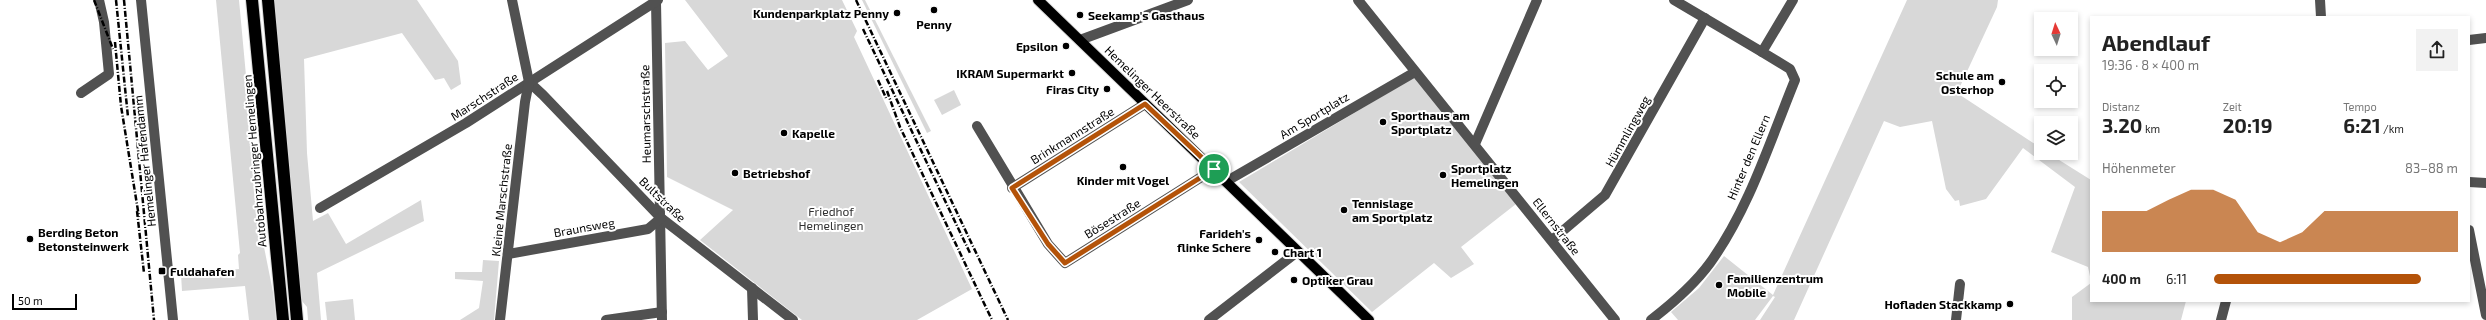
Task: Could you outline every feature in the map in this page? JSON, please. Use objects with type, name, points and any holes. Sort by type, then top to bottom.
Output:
[{"type":"highway","points":[[245,0],[266,213],[276,247]]},
{"type":"highway","name":"Autobahnzubringer Hemelingen","points":[[252,0],[283,320]]},
{"type":"highway","points":[[269,1],[297,320]]},
{"type":"main road","name":"Hemelinger Heerstraße","points":[[1038,0],[1227,181],[1297,252],[1369,320]]},
{"type":"street","points":[[81,93],[109,74],[104,22],[99,0]]},
{"type":"street","name":"Hemelinger Hafendamm","points":[[141,0],[173,320]]},
{"type":"street","points":[[512,0],[529,82]]},
{"type":"street","points":[[1080,40],[1188,0]]},
{"type":"street","name":"Ellernstraße","points":[[1358,0],[1615,320]]},
{"type":"street","points":[[1475,144],[1537,0]]},
{"type":"street","name":"Hinter den Ellern","points":[[1651,320],[1693,285],[1714,257],[1748,193],[1795,80],[1790,69],[1674,0]]},
{"type":"street","points":[[1762,52],[1793,0]]},
{"type":"street","points":[[2320,0],[2321,16]]},
{"type":"street","name":"Marschstraße","points":[[320,208],[466,123],[657,1]]},
{"type":"street","name":"Heumarschstraße","points":[[657,1],[662,316]]},
{"type":"street","name":"Hümmlingweg","points":[[1552,240],[1605,196],[1704,18]]},
{"type":"street","points":[[2470,40],[2486,38]]},
{"type":"street","name":"Am Sportplatz","points":[[1227,181],[1415,72]]},
{"type":"street","name":"Bultstraße","points":[[529,82],[661,218],[793,320]]},
{"type":"street","name":"Kleine Marschstraße","points":[[500,320],[525,102],[529,82]]},
{"type":"street","name":"Brinkmannstraße","points":[[1012,188],[1145,104]]},
{"type":"street","points":[[977,126],[1012,188]]},
{"type":"street","name":"Bösestraße","points":[[1012,188],[1048,244],[1065,263],[1214,169]]},
{"type":"street","points":[[2470,182],[2486,183]]},
{"type":"street","name":"Braunsweg","points":[[508,254],[648,229],[661,218]]},
{"type":"street","points":[[2470,235],[2486,315]]},
{"type":"street","points":[[1209,320],[1297,252]]},
{"type":"street","points":[[1956,320],[1960,284]]},
{"type":"street","points":[[752,288],[753,320]]},
{"type":"street","points":[[2221,320],[2226,302]]},
{"type":"street","points":[[606,320],[662,316]]},
{"type":"green space","points":[[216,0],[239,0],[260,227],[273,292],[276,320],[249,320],[245,286],[182,291],[181,274],[239,269],[238,255],[240,253]]},
{"type":"green space","points":[[274,0],[417,0],[458,61],[461,84],[451,90],[444,78],[435,80],[402,33],[304,59],[307,153],[313,221],[328,213],[346,244],[421,200],[424,221],[317,273],[321,320],[308,320],[307,307],[302,301]]},
{"type":"green space","name":"Friedhof Hemelingen","points":[[685,0],[842,0],[857,31],[854,37],[972,289],[917,320],[802,320],[700,240],[733,210],[667,177],[665,43],[685,41],[708,70],[728,56]]},
{"type":"green space","points":[[862,0],[865,0],[931,131],[927,133]]},
{"type":"green space","points":[[1907,0],[1998,0],[1997,7],[1957,93],[2034,143],[2034,156],[2023,148],[1986,199],[1960,206],[1959,200],[1955,201],[1946,189],[1932,121],[1900,127],[1884,121],[1794,320],[1760,320],[1775,297],[1773,296],[1755,320],[1678,320],[1671,312],[1699,288],[1724,256],[1773,295]]},
{"type":"green space","name":"Tennislage am Sportplatz","points":[[1416,76],[1516,204],[1461,247],[1474,264],[1451,278],[1434,263],[1372,312],[1239,182]]},
{"type":"green space","points":[[954,90],[961,105],[942,115],[934,100]]},
{"type":"green space","points":[[2039,160],[2059,160],[2090,179],[2090,276],[2088,267],[2051,252],[2075,187]]},
{"type":"green space","points":[[483,260],[499,261],[494,320],[460,320],[479,308],[483,281],[455,279],[455,272],[482,272]]},
{"type":"green space","points":[[2090,284],[2090,302],[2186,302],[2181,320],[2072,320],[2072,297]]},
{"type":"green space","points":[[353,299],[355,320],[327,320],[325,302]]},
{"type":"railway","points":[[94,0],[113,49]]},
{"type":"railway","points":[[116,0],[128,117]]},
{"type":"railway","points":[[124,0],[154,320]]},
{"type":"railway","points":[[856,0],[1008,320]]},
{"type":"railway","points":[[863,29],[970,253]]},
{"type":"railway","points":[[115,42],[121,106],[139,217]]},
{"type":"railway","points":[[878,80],[886,98]]},
{"type":"railway","points":[[887,91],[900,127],[992,320]]},
{"type":"railway","points":[[137,211],[144,273]]},
{"type":"place","name":"Penny","points":[[934,10]]},
{"type":"place","name":"Kundenparkplatz Penny","points":[[897,13]]},
{"type":"place","name":"Seekamp's Gasthaus","points":[[1080,15]]},
{"type":"place","name":"Epsilon","points":[[1066,46]]},
{"type":"place","name":"IKRAM Supermarkt","points":[[1072,73]]},
{"type":"place","name":"Schule am Osterhop","points":[[2002,82]]},
{"type":"place","name":"Firas City","points":[[1107,89]]},
{"type":"place","name":"Sporthaus am Sportplatz","points":[[1383,122]]},
{"type":"place","name":"Kapelle","points":[[784,133]]},
{"type":"place","name":"Kinder mit Vogel","points":[[1123,167]]},
{"type":"place","name":"Betriebshof","points":[[735,173]]},
{"type":"place","name":"Sportplatz Hemelingen","points":[[1443,175]]},
{"type":"place","name":"Tennislage am Sportplatz","points":[[1344,210]]},
{"type":"place","name":"Berding Beton Betonsteinwerk","points":[[30,239]]},
{"type":"place","name":"Farideh's flinke Schere","points":[[1259,240]]},
{"type":"place","name":"Chart 1","points":[[1275,252]]},
{"type":"place","name":"Fuldahafen","points":[[162,271]]},
{"type":"place","name":"Optiker Grau","points":[[1294,280]]},
{"type":"place","name":"Familienzentrum Mobile","points":[[1719,285]]},
{"type":"place","name":"Hofladen Stackkamp","points":[[2010,304]]},
{"type":"route","points":[[1145,104],[1214,169],[1065,263],[1048,244],[1012,188],[1145,104]]}]
